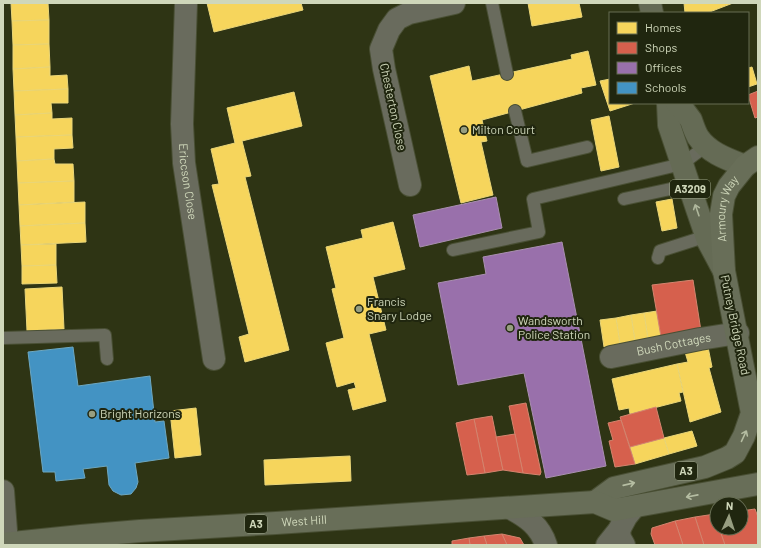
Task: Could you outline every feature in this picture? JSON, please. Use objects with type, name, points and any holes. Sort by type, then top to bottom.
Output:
[{"type":"highway","name":"Armoury Way","points":[[724,271],[721,214],[724,196],[729,186],[751,162]]},
{"type":"highway","name":"Putney Bridge Road","points":[[724,271],[755,416]]},
{"type":"highway","name":"A3","points":[[595,502],[614,488],[705,467],[727,458],[735,453],[755,416]]},
{"type":"highway","name":"A3","points":[[510,508],[595,502],[614,510],[758,484]]},
{"type":"highway","name":"West Hill","points":[[5,544],[140,531],[510,508]]},
{"type":"main road","name":"Putney Bridge Road","points":[[668,104],[669,125],[689,185],[707,236],[724,271]]},
{"type":"main road","points":[[678,104],[690,119],[697,136],[712,152],[726,159],[751,162]]},
{"type":"street","name":"Ericcson Close","points":[[186,3],[182,110],[184,163],[214,359]]},
{"type":"street","name":"Chesterton Close","points":[[410,185],[384,69],[381,49],[389,30],[397,19],[409,13],[454,3]]},
{"type":"street","name":"Bush Cottages","points":[[611,357],[738,333]]},
{"type":"street","points":[[3,491],[5,544]]},
{"type":"street","points":[[617,540],[626,517],[634,507]]},
{"type":"street","points":[[510,508],[526,517],[536,525],[546,545]]},
{"type":"lane","points":[[492,3],[507,74]]},
{"type":"lane","points":[[515,111],[527,161],[587,147]]},
{"type":"lane","points":[[453,250],[539,232],[533,199],[682,164],[706,146]]},
{"type":"lane","points":[[624,199],[689,185]]},
{"type":"lane","points":[[658,258],[660,251],[707,236]]},
{"type":"lane","points":[[3,338],[105,335],[107,359]]},
{"type":"building: Homes","points":[[11,3],[48,3],[49,20],[12,21]]},
{"type":"building: Homes","points":[[207,3],[301,3],[303,10],[214,32]]},
{"type":"building: Homes","points":[[528,3],[579,3],[582,17],[532,26]]},
{"type":"building: Homes","points":[[684,3],[733,3],[710,12],[685,12]]},
{"type":"building: Homes","points":[[49,20],[49,44],[13,45],[12,21]]},
{"type":"building: Homes","points":[[49,44],[50,67],[13,69],[13,45]]},
{"type":"building: Homes","name":"Milton Court","points":[[588,51],[596,85],[581,88],[582,93],[482,120],[487,141],[481,142],[493,195],[461,203],[430,76],[469,66],[472,81],[572,59],[571,55]]},
{"type":"building: Homes","points":[[50,67],[50,76],[67,75],[68,89],[14,91],[13,69]]},
{"type":"building: Homes","points":[[752,67],[757,84],[749,87],[749,68]]},
{"type":"building: Homes","points":[[609,79],[609,104],[632,104],[610,111],[600,81]]},
{"type":"building: Homes","points":[[68,89],[68,103],[51,103],[52,113],[15,115],[14,91]]},
{"type":"building: Homes","points":[[294,92],[302,126],[242,141],[251,176],[245,177],[289,350],[245,362],[239,337],[249,334],[212,185],[219,184],[211,149],[235,143],[227,108]]},
{"type":"building: Homes","points":[[52,113],[52,119],[72,118],[72,135],[16,137],[15,115]]},
{"type":"building: Homes","points":[[609,116],[619,167],[601,171],[591,120]]},
{"type":"building: Homes","points":[[72,135],[73,148],[54,149],[54,159],[17,161],[16,137]]},
{"type":"building: Homes","points":[[54,159],[55,164],[73,164],[74,181],[18,183],[17,161]]},
{"type":"building: Homes","points":[[74,181],[74,202],[19,205],[18,183]]},
{"type":"building: Homes","points":[[672,199],[677,228],[662,231],[656,202]]},
{"type":"building: Homes","points":[[85,202],[85,223],[20,226],[19,205]]},
{"type":"building: Homes","name":"Francis Snary Lodge","points":[[393,222],[405,269],[373,277],[386,330],[369,334],[386,401],[353,410],[348,390],[356,388],[354,382],[337,387],[326,343],[344,338],[332,289],[336,288],[326,247],[363,238],[361,230]]},
{"type":"building: Homes","points":[[85,223],[86,242],[21,245],[20,226]]},
{"type":"building: Homes","points":[[56,244],[56,265],[22,266],[21,245]]},
{"type":"building: Homes","points":[[56,265],[57,283],[22,284],[22,266]]},
{"type":"building: Homes","points":[[62,287],[64,329],[27,331],[25,289]]},
{"type":"building: Homes","points":[[657,311],[661,337],[648,339],[644,313]]},
{"type":"building: Homes","points":[[644,313],[648,339],[635,341],[631,315]]},
{"type":"building: Homes","points":[[631,315],[635,341],[620,344],[616,318]]},
{"type":"building: Homes","points":[[616,318],[620,344],[604,347],[600,320]]},
{"type":"building: Homes","points":[[708,347],[712,367],[709,368],[721,412],[690,422],[677,364],[688,362],[685,352]]},
{"type":"building: Homes","points":[[677,364],[683,392],[679,393],[681,401],[630,414],[629,408],[619,410],[612,379]]},
{"type":"building: Homes","points":[[196,408],[201,455],[175,458],[170,411]]},
{"type":"building: Homes","points":[[692,431],[697,446],[669,454],[664,438]]},
{"type":"building: Homes","points":[[664,438],[669,454],[635,464],[630,447]]},
{"type":"building: Homes","points":[[350,456],[351,481],[265,485],[264,460]]},
{"type":"building: Shops","points":[[758,91],[758,117],[755,118],[749,98],[749,95]]},
{"type":"building: Shops","points":[[693,280],[701,331],[661,337],[652,285]]},
{"type":"building: Shops","points":[[526,403],[541,472],[540,475],[523,473],[509,406]]},
{"type":"building: Shops","points":[[656,407],[664,438],[630,447],[620,417]]},
{"type":"building: Shops","points":[[492,416],[503,470],[485,473],[474,419]]},
{"type":"building: Shops","points":[[474,419],[485,473],[467,475],[456,423]]},
{"type":"building: Shops","points":[[621,420],[635,464],[615,467],[609,441],[613,440],[608,423]]},
{"type":"building: Shops","points":[[515,434],[523,473],[503,470],[496,437]]},
{"type":"building: Shops","points":[[755,509],[758,517],[758,545],[725,545],[722,536],[749,536],[749,510]]},
{"type":"building: Shops","points":[[709,515],[709,536],[722,536],[725,545],[704,545],[695,517]]},
{"type":"building: Shops","points":[[695,517],[704,545],[683,545],[675,521]]},
{"type":"building: Shops","points":[[675,521],[683,545],[655,545],[651,534],[652,528]]},
{"type":"building: Shops","points":[[502,534],[520,538],[524,545],[507,545]]},
{"type":"building: Shops","points":[[502,534],[507,545],[487,545],[484,536]]},
{"type":"building: Shops","points":[[484,536],[487,545],[470,545],[469,538]]},
{"type":"building: Shops","points":[[469,538],[470,545],[452,545],[452,541]]},
{"type":"building: Offices","points":[[496,197],[502,228],[420,247],[413,215]]},
{"type":"building: Offices","points":[[562,242],[606,466],[546,478],[524,373],[458,385],[438,283],[486,274],[483,257]]},
{"type":"building: Schools","points":[[73,347],[78,386],[150,376],[155,422],[164,421],[169,458],[135,463],[138,482],[136,488],[131,494],[121,495],[113,491],[109,485],[107,466],[83,469],[85,478],[56,481],[55,472],[43,472],[28,352]]},
{"type":"place","name":"Milton Court","points":[[464,130]]},
{"type":"place","name":"Francis Snary Lodge","points":[[359,309]]},
{"type":"place","name":"Wandsworth Police Station","points":[[510,328]]},
{"type":"place","name":"Bright Horizons","points":[[92,414]]}]
